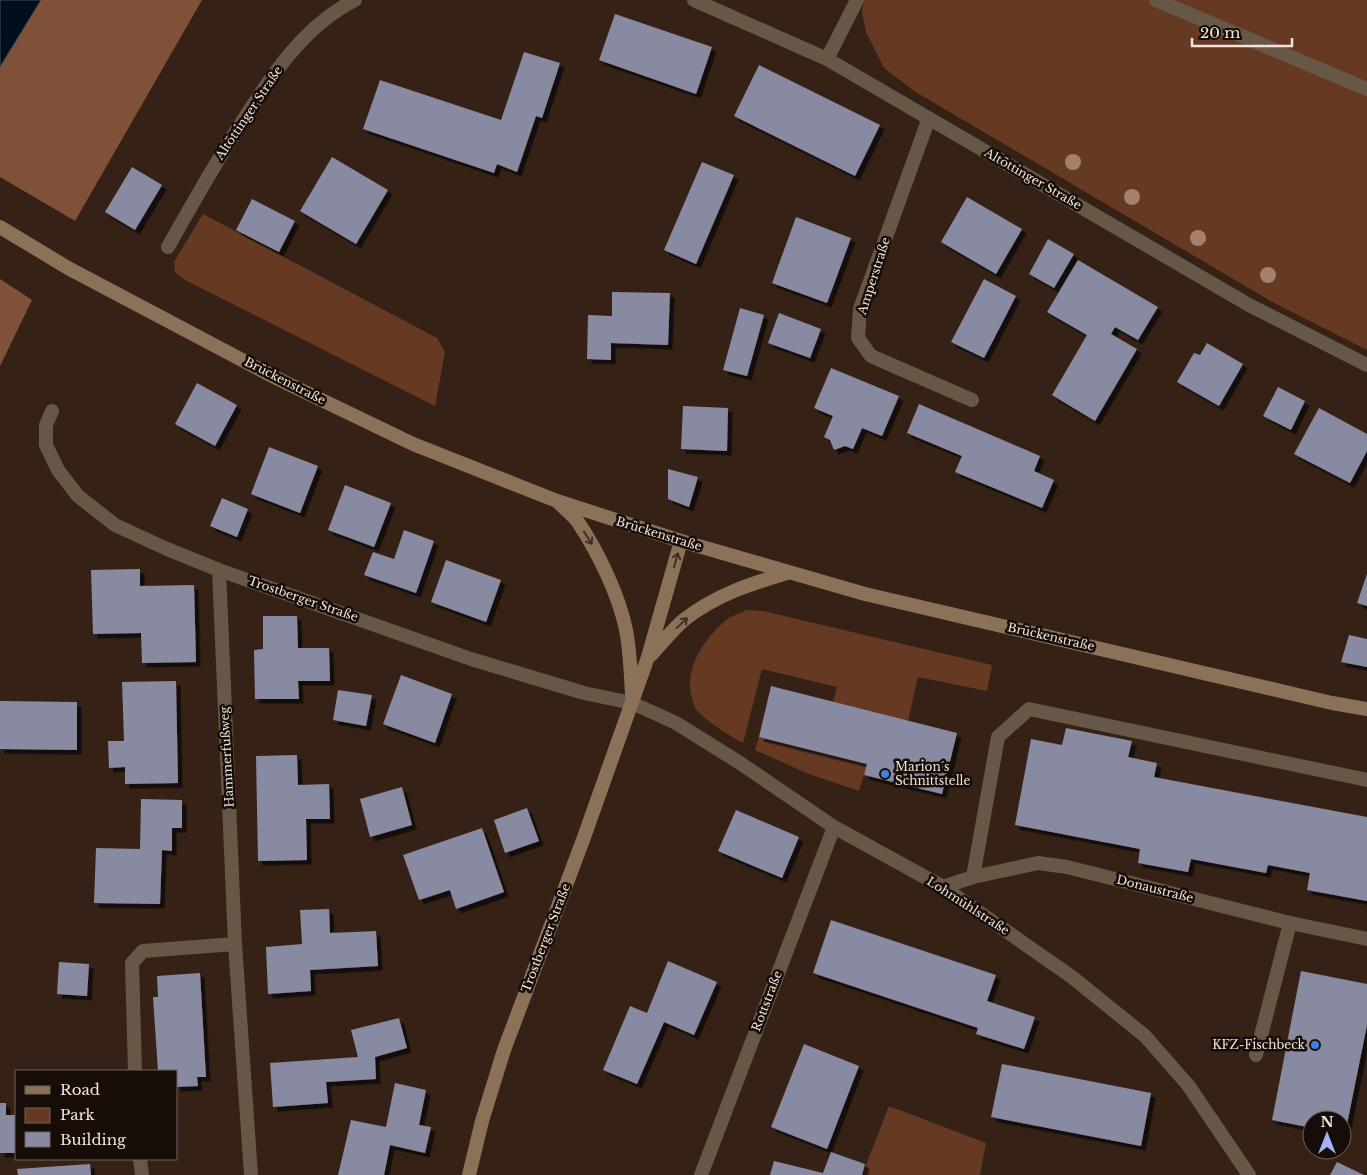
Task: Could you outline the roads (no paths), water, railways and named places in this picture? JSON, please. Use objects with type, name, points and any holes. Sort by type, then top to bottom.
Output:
[{"type":"main road","name":"Brückenstraße","points":[[0,227],[68,268],[276,378],[413,444],[556,501],[682,541],[874,596],[1332,703],[1367,709]]},
{"type":"main road","points":[[556,501],[577,521],[592,544],[601,560],[616,598],[626,628],[630,652],[632,703]]},
{"type":"main road","name":"Trostberger Straße","points":[[469,1175],[482,1121],[504,1050],[632,703],[648,657],[682,541]]},
{"type":"main road","points":[[648,657],[684,620],[718,597],[752,583],[787,572]]},
{"type":"street","name":"Altöttinger Straße","points":[[168,247],[213,167],[265,86],[300,40],[344,5],[355,0]]},
{"type":"street","name":"Altöttinger Straße","points":[[694,0],[827,60],[1249,305],[1367,365]]},
{"type":"street","points":[[827,60],[857,0]]},
{"type":"street","points":[[1156,0],[1367,89]]},
{"type":"street","name":"Amperstraße","points":[[929,118],[860,309],[858,338],[871,356],[972,400]]},
{"type":"street","name":"Trostberger Straße","points":[[52,411],[46,425],[46,445],[58,470],[78,496],[115,524],[219,570],[471,658],[584,693],[632,703]]},
{"type":"street","name":"Hammerfußweg","points":[[219,570],[235,944],[250,1175]]},
{"type":"street","name":"Lohmühlstraße","points":[[632,703],[676,723],[834,827],[943,887],[1072,977],[1145,1036],[1188,1085],[1249,1175]]},
{"type":"street","points":[[973,877],[998,737],[1030,709],[1367,780]]},
{"type":"street","name":"Rottstraße","points":[[701,1175],[834,827]]},
{"type":"street","name":"Donaustraße","points":[[943,887],[973,877],[1038,863],[1067,867],[1290,923],[1367,939]]},
{"type":"street","points":[[1256,1056],[1290,923]]},
{"type":"street","points":[[135,1070],[132,963],[143,951],[235,944]]},
{"type":"street","points":[[140,1160],[142,1175]]},
{"type":"water","points":[[0,0],[41,0],[0,67]]},
{"type":"place","name":"Marion´s Schnittstelle","points":[[885,774]]},
{"type":"place","name":"KFZ-Fischbeck","points":[[1315,1045]]}]
